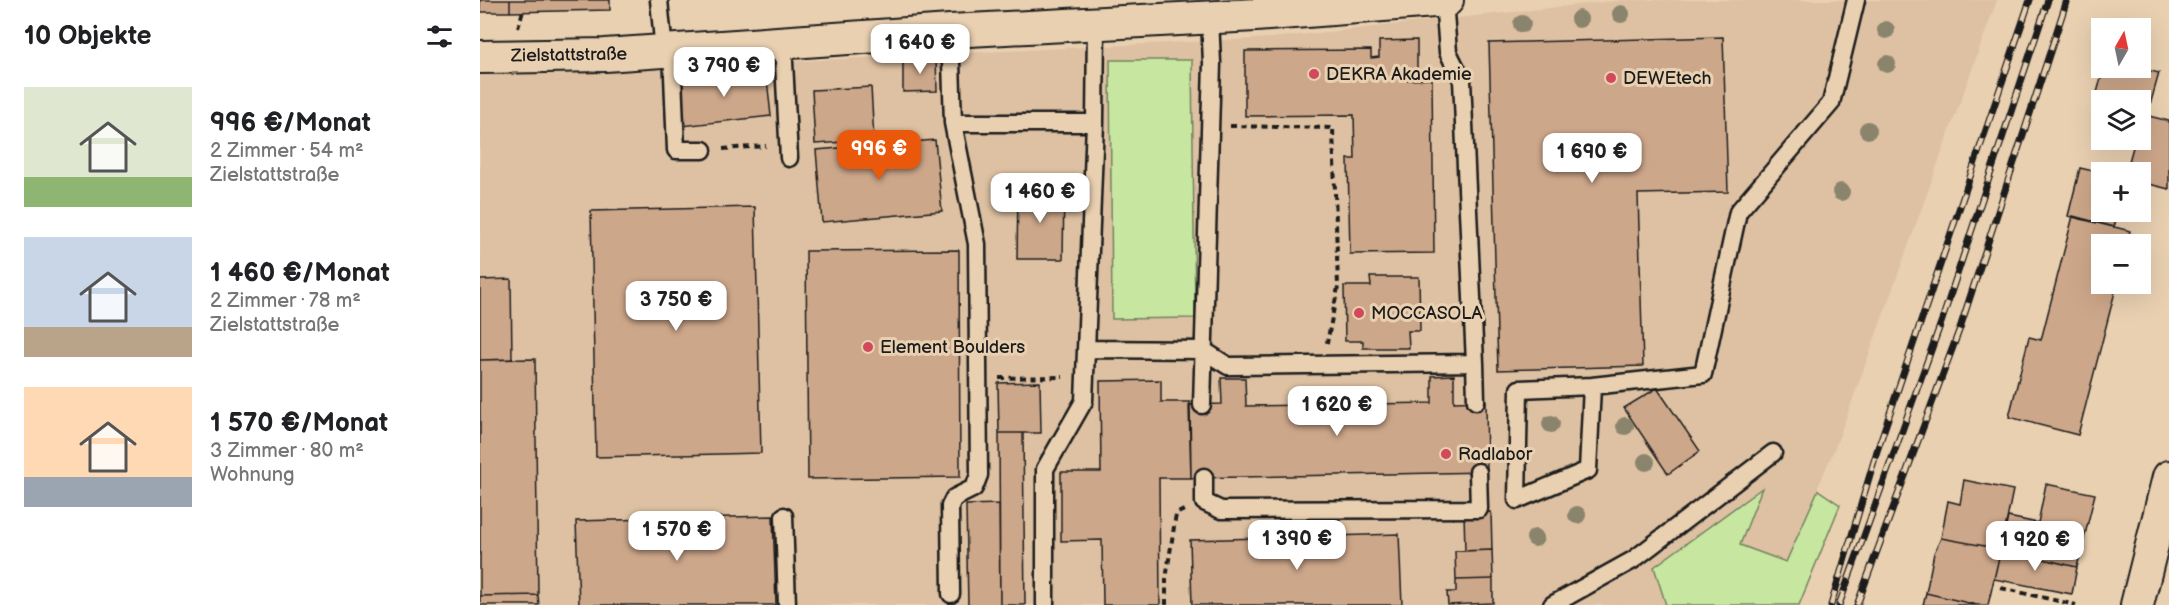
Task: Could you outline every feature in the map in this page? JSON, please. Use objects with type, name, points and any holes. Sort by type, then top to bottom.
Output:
[{"type":"street","name":"Zielstattstraße","points":[[480,57],[546,58],[1096,23],[1162,10],[1210,18],[1255,8],[1446,0]]},
{"type":"street","points":[[2137,605],[2169,477]]},
{"type":"lane","points":[[659,0],[668,51],[676,150],[703,150]]},
{"type":"lane","points":[[1446,0],[1448,52],[1462,80],[1476,401]]},
{"type":"lane","points":[[1592,386],[1588,470],[1517,500],[1519,389],[1592,386],[1703,374],[1738,212],[1831,103],[1856,0]]},
{"type":"lane","points":[[1202,405],[1208,126],[1212,63],[1210,18]]},
{"type":"lane","points":[[1045,605],[1045,468],[1084,401],[1095,123],[1096,23]]},
{"type":"lane","points":[[950,31],[953,123],[977,244],[979,475],[974,488],[954,498],[950,506],[951,594]]},
{"type":"lane","points":[[783,43],[788,151]]},
{"type":"lane","points":[[953,123],[1095,123]]},
{"type":"lane","points":[[1087,349],[1203,350],[1228,366],[1475,363]]},
{"type":"lane","points":[[1552,605],[1634,560],[1773,453]]},
{"type":"lane","points":[[1203,477],[1204,502],[1221,510],[1479,509],[1478,472]]},
{"type":"lane","points":[[784,516],[787,605]]},
{"type":"path","points":[[1208,126],[1333,128],[1338,287],[1327,346]]},
{"type":"path","points":[[703,150],[788,151]]},
{"type":"path","points":[[977,379],[1086,376]]},
{"type":"path","points":[[1166,605],[1166,579],[1176,514],[1204,502]]},
{"type":"path","points":[[2001,588],[2076,605]]},
{"type":"shaded area","points":[[1623,0],[1997,0],[1838,440],[1786,562],[1740,546],[1714,605],[480,605],[480,74],[556,73],[1272,38]]},
{"type":"green space","points":[[1110,60],[1192,60],[1195,318],[1112,319]]},
{"type":"green space","points":[[1762,488],[1740,545],[1786,562],[1818,490],[1840,505],[1799,605],[1666,605],[1654,567]]},
{"type":"building","points":[[480,0],[510,0],[510,12],[480,12]]},
{"type":"building","points":[[510,0],[610,0],[610,10],[510,12]]},
{"type":"building","points":[[1723,37],[1728,192],[1638,194],[1643,366],[1498,370],[1489,43]]},
{"type":"building","points":[[1417,40],[1417,70],[1407,70],[1407,80],[1432,79],[1434,253],[1350,254],[1348,159],[1355,159],[1354,115],[1245,116],[1245,51],[1371,50],[1371,58],[1379,57],[1379,41]]},
{"type":"building","points":[[903,58],[936,58],[937,91],[903,92]]},
{"type":"building","points":[[766,70],[771,116],[682,126],[677,80]]},
{"type":"building","points":[[2151,71],[2159,73],[2151,102],[2151,90],[2098,90],[2101,78],[2151,78]]},
{"type":"building","points":[[871,87],[874,140],[815,144],[812,90]]},
{"type":"building","points":[[2151,116],[2169,121],[2169,189],[2151,185],[2151,162],[2129,162],[2132,150],[2151,150]]},
{"type":"building","points":[[935,140],[942,211],[822,222],[816,150]]},
{"type":"building","points":[[2080,168],[2091,170],[2091,222],[2068,216]]},
{"type":"building","points":[[1018,188],[1064,189],[1063,259],[1017,259]]},
{"type":"building","points":[[755,207],[761,453],[596,457],[591,211]]},
{"type":"building","points":[[2073,216],[2130,231],[2129,234],[2091,234],[2091,294],[2114,294],[2078,435],[2009,417],[2029,337],[2041,340]]},
{"type":"building","points":[[2093,222],[2115,222],[2114,227]]},
{"type":"building","points":[[959,250],[960,477],[808,479],[806,251]]},
{"type":"building","points":[[1370,277],[1419,277],[1420,331],[1408,331],[1409,348],[1363,348],[1363,341],[1345,341],[1344,286],[1371,286]]},
{"type":"building","points":[[511,279],[512,359],[480,360],[480,280]]},
{"type":"building","points":[[535,359],[538,595],[480,596],[480,360]]},
{"type":"building","points":[[1454,375],[1454,402],[1486,401],[1487,472],[1191,478],[1189,405],[1222,404],[1221,378],[1245,378],[1246,406],[1432,403],[1432,376]]},
{"type":"building","points":[[1161,380],[1161,402],[1190,402],[1191,478],[1159,478],[1160,605],[1103,605],[1102,540],[1061,541],[1061,472],[1101,472],[1100,381]]},
{"type":"building","points":[[1040,382],[1041,433],[999,433],[998,383]]},
{"type":"building","points":[[1657,388],[1700,451],[1668,474],[1624,408]]},
{"type":"building","points":[[999,433],[1023,433],[1025,605],[1000,605]]},
{"type":"building","points":[[1964,480],[2013,490],[2001,549],[1941,538],[1948,501],[1960,504]]},
{"type":"building","points":[[2046,484],[2095,494],[2077,567],[2001,549],[2008,517],[2038,523]]},
{"type":"building","points":[[999,504],[1000,605],[968,605],[966,505]]},
{"type":"building","points":[[1491,512],[1492,550],[1465,551],[1464,513]]},
{"type":"building","points":[[773,516],[776,605],[579,605],[576,521]]},
{"type":"building","points":[[1399,534],[1402,605],[1192,605],[1190,540]]},
{"type":"building","points":[[1941,538],[2001,549],[1988,605],[1977,605],[1926,593],[1934,553]]},
{"type":"building","points":[[2001,549],[2077,567],[2072,594],[1994,579]]},
{"type":"building","points":[[1492,550],[1493,579],[1456,580],[1455,551]]},
{"type":"building","points":[[1493,579],[1493,603],[1448,605],[1447,592],[1456,592],[1456,580]]},
{"type":"building","points":[[1926,593],[1977,605],[1923,605]]},
{"type":"building","points":[[538,595],[539,605],[480,605],[480,596]]},
{"type":"railway","points":[[1831,605],[1877,451],[2030,0]]},
{"type":"railway","points":[[1839,605],[1942,320],[2048,0]]},
{"type":"railway","points":[[1857,605],[1960,328],[2067,0]]},
{"type":"place","name":"DEKRA Akademie","points":[[1314,74]]},
{"type":"place","name":"DEWEtech","points":[[1611,78]]},
{"type":"place","name":"MOCCASOLA","points":[[1359,313]]},
{"type":"place","name":"Element Boulders","points":[[868,347]]},
{"type":"place","name":"Radlabor","points":[[1446,454]]}]
